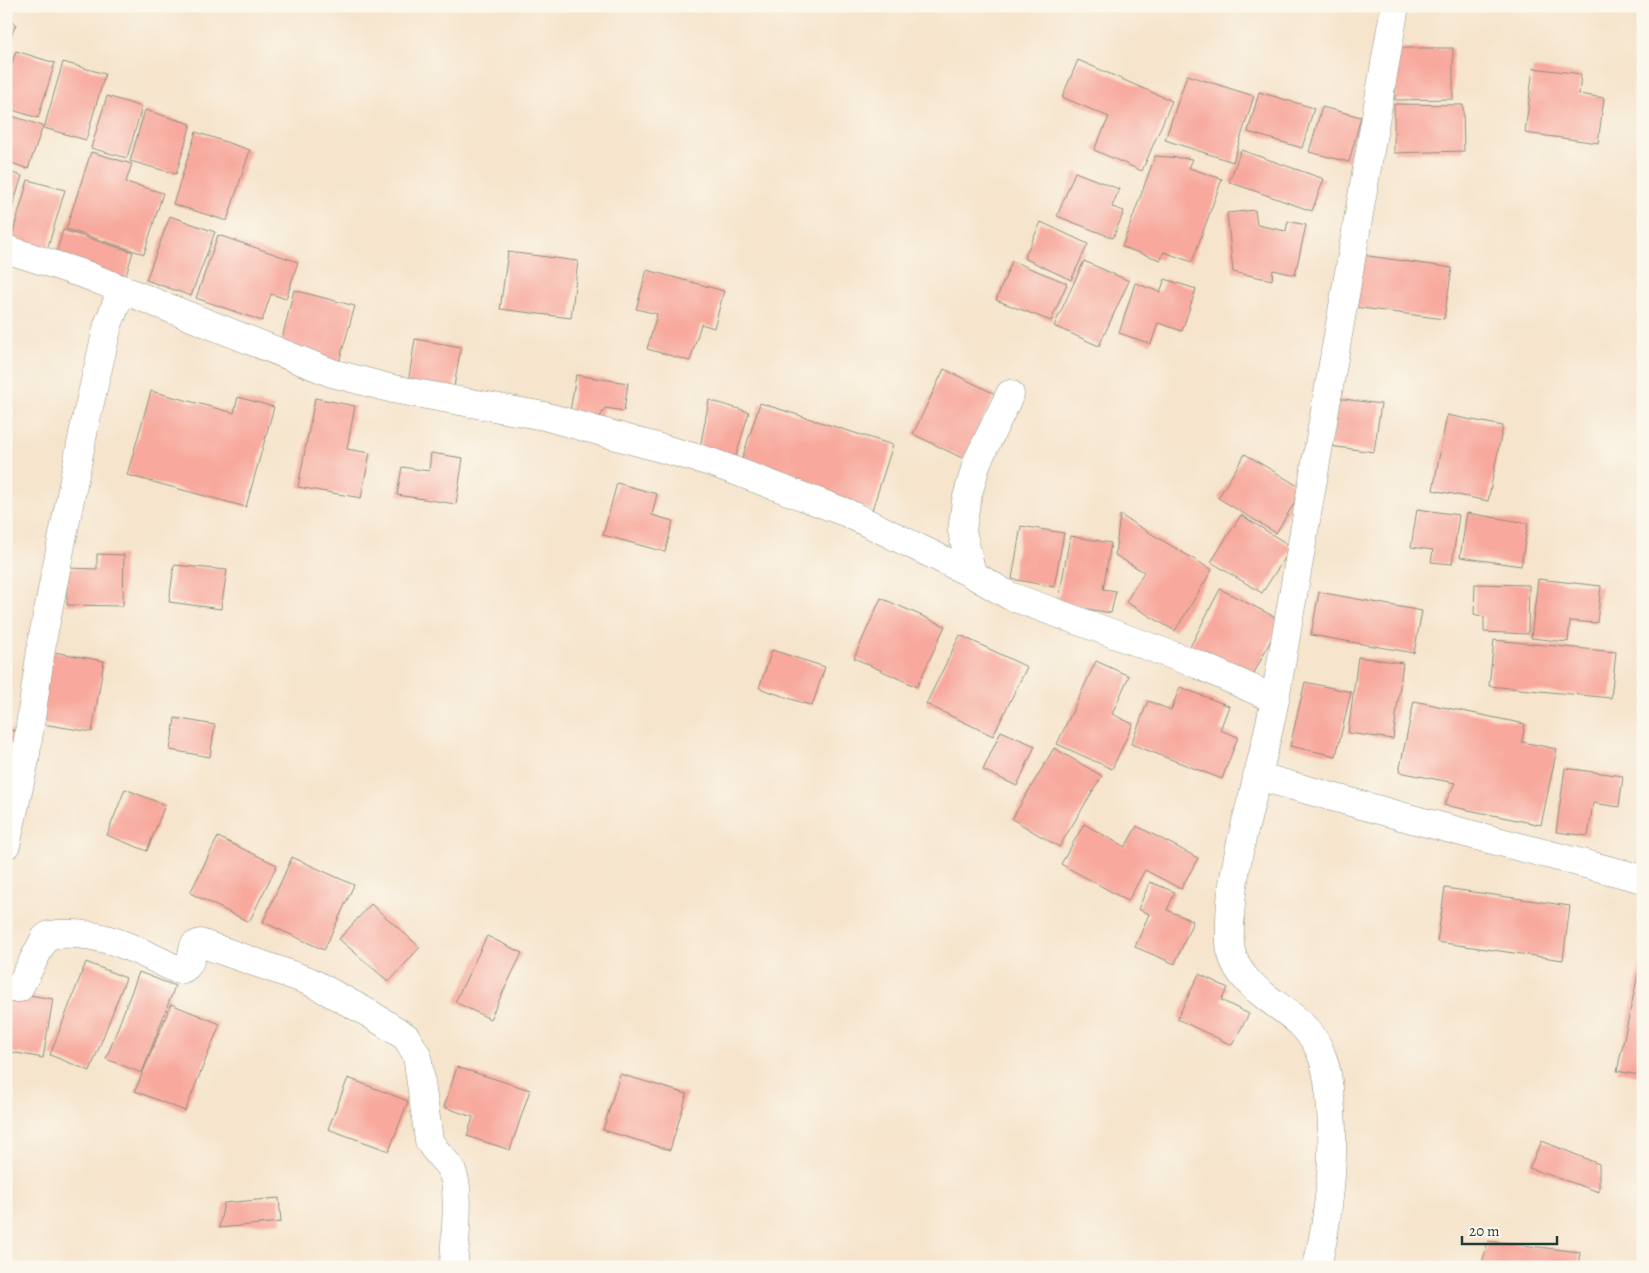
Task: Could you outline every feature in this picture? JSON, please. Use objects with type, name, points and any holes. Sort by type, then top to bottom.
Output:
[{"type":"street","points":[[1317,1267],[1325,1232],[1331,1183],[1333,1138],[1329,1077],[1318,1046],[1300,1024],[1251,985],[1236,962],[1231,950],[1231,895],[1275,699],[1395,6]]},
{"type":"street","points":[[6,249],[122,289],[332,373],[393,389],[544,416],[711,462],[848,513],[972,574],[1010,596],[1199,665],[1275,699]]},
{"type":"street","points":[[6,845],[25,760],[43,636],[85,424],[108,325],[122,289]]},
{"type":"street","points":[[972,574],[962,531],[966,501],[977,462],[1010,394]]},
{"type":"street","points":[[1257,776],[1643,879]]},
{"type":"street","points":[[6,988],[19,988],[48,935],[90,934],[126,945],[178,970],[184,970],[188,966],[194,946],[200,943],[309,981],[384,1023],[406,1037],[417,1055],[429,1140],[436,1152],[448,1162],[454,1174],[456,1188],[454,1267]]},
{"type":"building","points":[[6,20],[16,24],[6,49]]},
{"type":"building","points":[[1395,48],[1453,48],[1453,99],[1395,100]]},
{"type":"building","points":[[16,51],[55,63],[38,118],[6,108],[6,81]]},
{"type":"building","points":[[1078,60],[1172,101],[1142,171],[1094,150],[1109,117],[1062,97]]},
{"type":"building","points":[[63,62],[105,74],[86,140],[44,128]]},
{"type":"building","points":[[1533,68],[1581,74],[1579,94],[1604,98],[1598,143],[1525,133]]},
{"type":"building","points":[[1187,75],[1254,96],[1233,162],[1165,140]]},
{"type":"building","points":[[1259,92],[1314,108],[1302,148],[1248,132]]},
{"type":"building","points":[[107,96],[142,107],[127,158],[91,148]]},
{"type":"building","points":[[1394,104],[1463,105],[1464,151],[1394,153]]},
{"type":"building","points":[[1322,107],[1361,117],[1349,162],[1309,152]]},
{"type":"building","points":[[145,110],[191,124],[176,174],[130,161]]},
{"type":"building","points":[[6,114],[43,126],[28,169],[6,161]]},
{"type":"building","points":[[196,132],[250,150],[227,221],[173,204]]},
{"type":"building","points":[[1241,150],[1324,179],[1312,211],[1229,182]]},
{"type":"building","points":[[91,152],[132,164],[126,182],[163,193],[144,254],[66,229]]},
{"type":"building","points":[[1155,156],[1193,159],[1189,168],[1222,179],[1192,262],[1164,252],[1161,260],[1122,247]]},
{"type":"building","points":[[6,171],[22,176],[7,224],[6,224]]},
{"type":"building","points":[[1075,172],[1119,189],[1112,207],[1124,211],[1113,238],[1057,216]]},
{"type":"building","points":[[28,180],[65,190],[47,250],[11,239]]},
{"type":"building","points":[[1255,210],[1257,225],[1286,231],[1288,221],[1306,225],[1295,275],[1273,270],[1272,280],[1233,272],[1227,213]]},
{"type":"building","points":[[170,216],[215,232],[191,296],[146,280]]},
{"type":"building","points":[[1041,222],[1088,244],[1071,280],[1024,258]]},
{"type":"building","points":[[63,230],[133,252],[124,282],[54,260]]},
{"type":"building","points":[[218,235],[298,262],[286,299],[271,294],[262,321],[196,298]]},
{"type":"building","points":[[508,252],[578,261],[571,318],[500,309]]},
{"type":"building","points":[[1362,255],[1452,268],[1444,319],[1354,307]]},
{"type":"building","points":[[1012,261],[1067,283],[1051,321],[996,300]]},
{"type":"building","points":[[1084,261],[1129,281],[1099,346],[1054,326]]},
{"type":"building","points":[[647,270],[724,291],[714,328],[701,324],[690,361],[647,349],[657,314],[636,309]]},
{"type":"building","points":[[1165,279],[1196,289],[1182,331],[1158,323],[1151,344],[1119,333],[1135,283],[1160,292]]},
{"type":"building","points":[[294,290],[355,306],[339,362],[280,347]]},
{"type":"building","points":[[415,339],[461,347],[453,392],[408,384]]},
{"type":"building","points":[[944,369],[995,394],[964,459],[913,434]]},
{"type":"building","points":[[576,375],[628,383],[624,411],[605,408],[597,422],[569,418]]},
{"type":"building","points":[[151,391],[234,413],[238,397],[274,407],[246,507],[127,475]]},
{"type":"building","points":[[315,398],[355,406],[347,449],[370,453],[361,498],[298,487]]},
{"type":"building","points":[[1336,398],[1381,404],[1374,452],[1330,446]]},
{"type":"building","points":[[709,400],[749,412],[735,459],[700,448]]},
{"type":"building","points":[[760,403],[893,445],[872,510],[739,468]]},
{"type":"building","points":[[1447,415],[1503,426],[1488,501],[1433,490]]},
{"type":"building","points":[[431,453],[463,458],[456,504],[397,495],[402,467],[429,471]]},
{"type":"building","points":[[1245,454],[1303,489],[1276,533],[1218,498]]},
{"type":"building","points":[[617,483],[657,494],[652,515],[673,521],[665,552],[603,535]]},
{"type":"building","points":[[1417,509],[1459,515],[1452,564],[1431,562],[1433,550],[1411,547]]},
{"type":"building","points":[[1467,513],[1528,523],[1521,566],[1460,557]]},
{"type":"building","points":[[1120,515],[1212,570],[1175,631],[1126,602],[1144,572],[1115,555]]},
{"type":"building","points":[[1241,515],[1292,547],[1262,593],[1211,562]]},
{"type":"building","points":[[1021,526],[1064,533],[1054,587],[1012,579]]},
{"type":"building","points":[[1070,536],[1111,543],[1103,589],[1116,591],[1111,613],[1058,604]]},
{"type":"building","points":[[97,554],[124,555],[123,606],[67,605],[67,568],[97,569]]},
{"type":"building","points":[[174,565],[227,570],[221,609],[169,602]]},
{"type":"building","points":[[1538,579],[1601,586],[1597,623],[1570,621],[1568,642],[1531,638]]},
{"type":"building","points":[[1475,584],[1529,585],[1528,634],[1484,632],[1484,617],[1474,614]]},
{"type":"building","points":[[1220,589],[1281,620],[1251,679],[1190,647]]},
{"type":"building","points":[[1319,592],[1422,611],[1414,653],[1311,635]]},
{"type":"building","points":[[881,598],[945,626],[917,687],[854,658]]},
{"type":"building","points":[[960,635],[1027,667],[993,736],[926,704]]},
{"type":"building","points":[[1494,640],[1616,652],[1611,698],[1489,686]]},
{"type":"building","points":[[772,650],[825,667],[812,706],[759,688]]},
{"type":"building","points":[[48,651],[104,661],[92,732],[36,723]]},
{"type":"building","points":[[1358,657],[1403,663],[1393,739],[1348,733]]},
{"type":"building","points":[[1096,661],[1129,676],[1112,714],[1133,724],[1112,769],[1057,744]]},
{"type":"building","points":[[1305,682],[1351,692],[1336,756],[1290,746]]},
{"type":"building","points":[[1180,687],[1229,706],[1220,730],[1238,737],[1222,779],[1131,744],[1148,701],[1171,710]]},
{"type":"building","points":[[1414,701],[1525,724],[1522,742],[1557,749],[1541,825],[1444,805],[1455,783],[1399,772]]},
{"type":"building","points":[[175,718],[215,725],[210,757],[170,750]]},
{"type":"building","points":[[6,730],[21,731],[6,806]]},
{"type":"building","points":[[1001,731],[1035,746],[1017,786],[983,770]]},
{"type":"building","points":[[1054,748],[1102,776],[1059,847],[1012,819]]},
{"type":"building","points":[[1565,768],[1623,776],[1619,807],[1593,803],[1588,836],[1556,832]]},
{"type":"building","points":[[125,789],[165,805],[147,851],[107,835]]},
{"type":"building","points":[[1084,824],[1125,847],[1137,826],[1198,858],[1181,889],[1145,870],[1128,901],[1061,864]]},
{"type":"building","points":[[218,837],[277,865],[249,922],[190,893]]},
{"type":"building","points":[[292,857],[354,885],[324,950],[263,922]]},
{"type":"building","points":[[1150,882],[1175,892],[1167,910],[1193,921],[1175,964],[1135,947],[1149,914],[1138,909]]},
{"type":"building","points":[[1445,888],[1570,906],[1563,960],[1437,942]]},
{"type":"building","points":[[371,904],[420,947],[389,982],[339,939]]},
{"type":"building","points":[[487,936],[522,953],[490,1019],[455,1002]]},
{"type":"building","points":[[1643,956],[1643,1076],[1617,1071]]},
{"type":"building","points":[[86,962],[126,978],[90,1071],[50,1055]]},
{"type":"building","points":[[139,972],[175,986],[142,1073],[106,1059]]},
{"type":"building","points":[[1199,974],[1228,988],[1221,1000],[1249,1014],[1232,1045],[1177,1019]]},
{"type":"building","points":[[6,991],[53,999],[43,1058],[6,1051]]},
{"type":"building","points":[[171,1004],[220,1024],[185,1111],[135,1091]]},
{"type":"building","points":[[457,1067],[530,1090],[510,1150],[467,1136],[473,1117],[444,1107]]},
{"type":"building","points":[[620,1074],[687,1094],[670,1150],[603,1130]]},
{"type":"building","points":[[348,1078],[408,1101],[389,1151],[328,1129]]},
{"type":"building","points":[[1542,1141],[1599,1164],[1599,1192],[1529,1168]]},
{"type":"building","points":[[279,1198],[281,1222],[219,1228],[224,1203]]},
{"type":"building","points":[[1488,1241],[1580,1252],[1578,1267],[1481,1267]]}]
